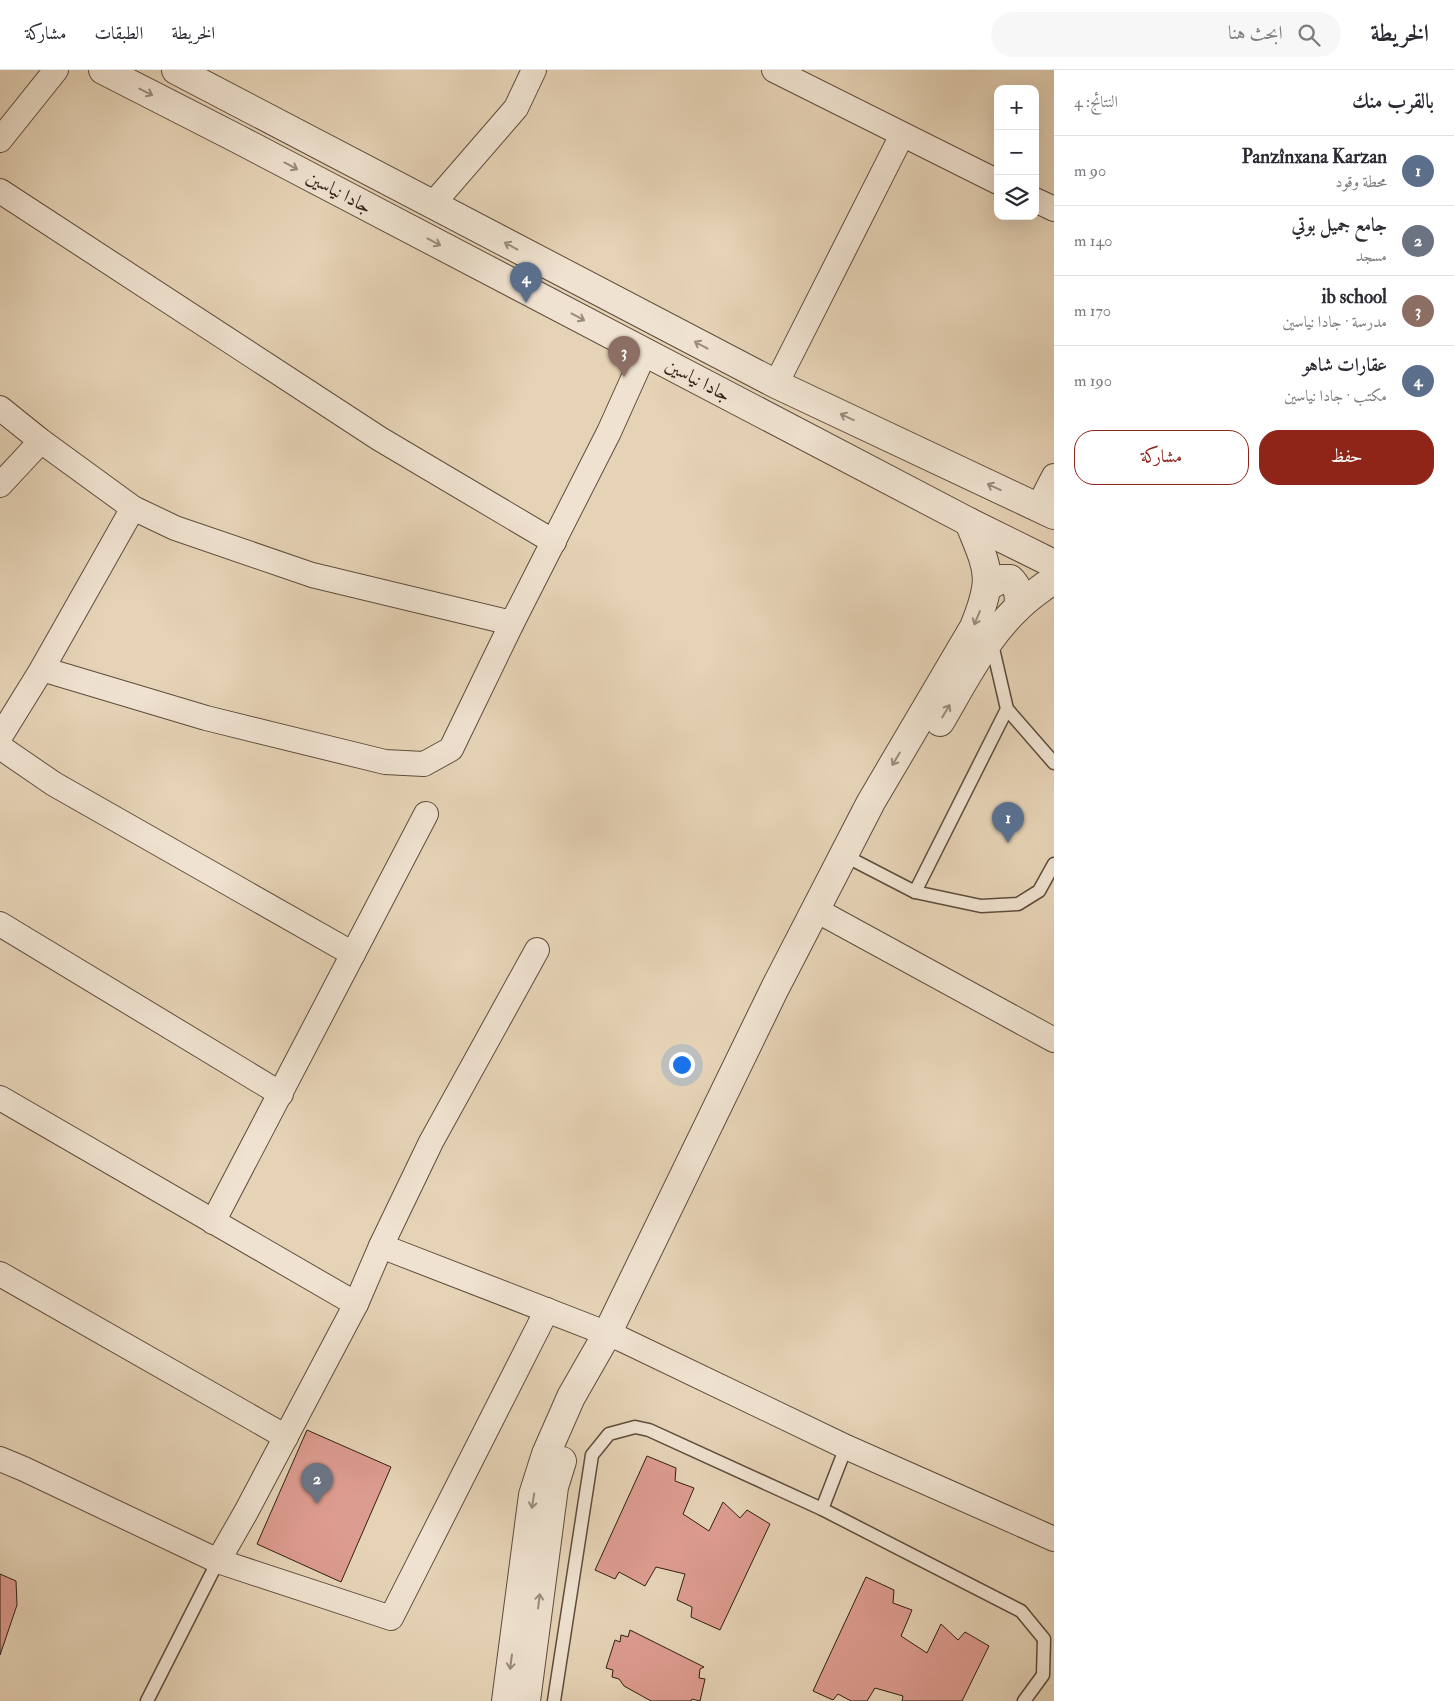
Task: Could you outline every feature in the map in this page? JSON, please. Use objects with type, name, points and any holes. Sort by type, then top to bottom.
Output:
[{"type":"street","points":[[0,140],[56,70]]},
{"type":"street","name":"جادا نیاسین","points":[[103,70],[969,522],[1054,564]]},
{"type":"street","name":"جادا نیاسین","points":[[176,70],[776,384],[1046,511]]},
{"type":"street","points":[[432,204],[516,108],[534,70]]},
{"type":"street","points":[[774,70],[994,180]]},
{"type":"street","points":[[776,384],[902,135]]},
{"type":"street","points":[[0,191],[380,439],[554,542]]},
{"type":"street","points":[[1039,202],[1054,209]]},
{"type":"street","points":[[42,670],[206,718],[375,760],[424,764],[451,749],[512,623],[609,432],[645,352]]},
{"type":"street","points":[[720,392],[735,363]]},
{"type":"street","points":[[0,408],[41,441],[133,508],[175,528],[312,575],[512,623]]},
{"type":"street","points":[[0,485],[41,441]]},
{"type":"street","points":[[1046,511],[1054,476]]},
{"type":"street","points":[[0,738],[42,670],[133,508]]},
{"type":"street","points":[[526,1701],[554,1486],[567,1446],[614,1336],[774,988],[871,802],[974,627],[984,602],[988,575],[986,563],[969,522]]},
{"type":"street","points":[[987,587],[1001,579],[1010,579],[1016,585],[1019,606]]},
{"type":"street","points":[[506,1701],[533,1495],[546,1454],[571,1397],[614,1336],[855,861],[991,638],[1019,606],[1054,581]]},
{"type":"street","points":[[0,747],[54,784],[353,954]]},
{"type":"street","points":[[213,1222],[426,814]]},
{"type":"street","points":[[826,916],[1054,1040]]},
{"type":"street","points":[[0,924],[281,1094]]},
{"type":"street","points":[[218,1561],[356,1304],[381,1246],[432,1142],[537,950]]},
{"type":"street","points":[[0,1098],[356,1304]]},
{"type":"street","points":[[381,1246],[614,1336],[846,1447],[1054,1539]]},
{"type":"street","points":[[0,1274],[286,1437]]},
{"type":"street","points":[[0,1459],[218,1561],[391,1618],[547,1310]]},
{"type":"lane","points":[[991,638],[1007,709],[1054,763]]},
{"type":"lane","points":[[915,892],[1007,709]]},
{"type":"lane","points":[[855,861],[915,892],[981,906],[1018,904],[1040,891],[1054,864]]},
{"type":"lane","points":[[554,1701],[592,1455],[609,1434],[635,1427],[649,1430],[822,1510],[1022,1611],[1044,1639],[1043,1675],[1024,1701]]},
{"type":"lane","points":[[822,1510],[846,1447]]},
{"type":"lane","points":[[147,1701],[218,1561]]},
{"type":"building","points":[[307,1430],[391,1467],[341,1582],[257,1544]]},
{"type":"building","points":[[647,1456],[676,1468],[675,1481],[694,1488],[683,1514],[709,1531],[723,1502],[740,1518],[747,1510],[770,1524],[720,1630],[691,1617],[692,1607],[677,1600],[685,1574],[656,1567],[645,1586],[619,1572],[615,1579],[595,1570]]},
{"type":"building","points":[[0,1574],[16,1581],[17,1605],[0,1655]]},
{"type":"building","points":[[866,1577],[894,1590],[893,1603],[912,1610],[901,1636],[927,1653],[941,1624],[958,1640],[965,1632],[989,1646],[962,1701],[902,1701],[903,1696],[875,1688],[867,1701],[851,1701],[838,1694],[833,1700],[813,1691]]},
{"type":"building","points":[[630,1630],[704,1667],[700,1669],[699,1678],[705,1679],[700,1701],[692,1699],[691,1701],[651,1701],[624,1686],[619,1679],[612,1677],[613,1670],[606,1668],[615,1640],[620,1642],[621,1635],[628,1637]]},
{"type":"place","name":"عقارات شاهو","points":[[526,303]]},
{"type":"place","name":"ib school","points":[[624,377]]},
{"type":"place","name":"Panzînxana Karzan","points":[[1008,843]]},
{"type":"place","name":"جامع جميل بوتي","points":[[317,1504]]}]
